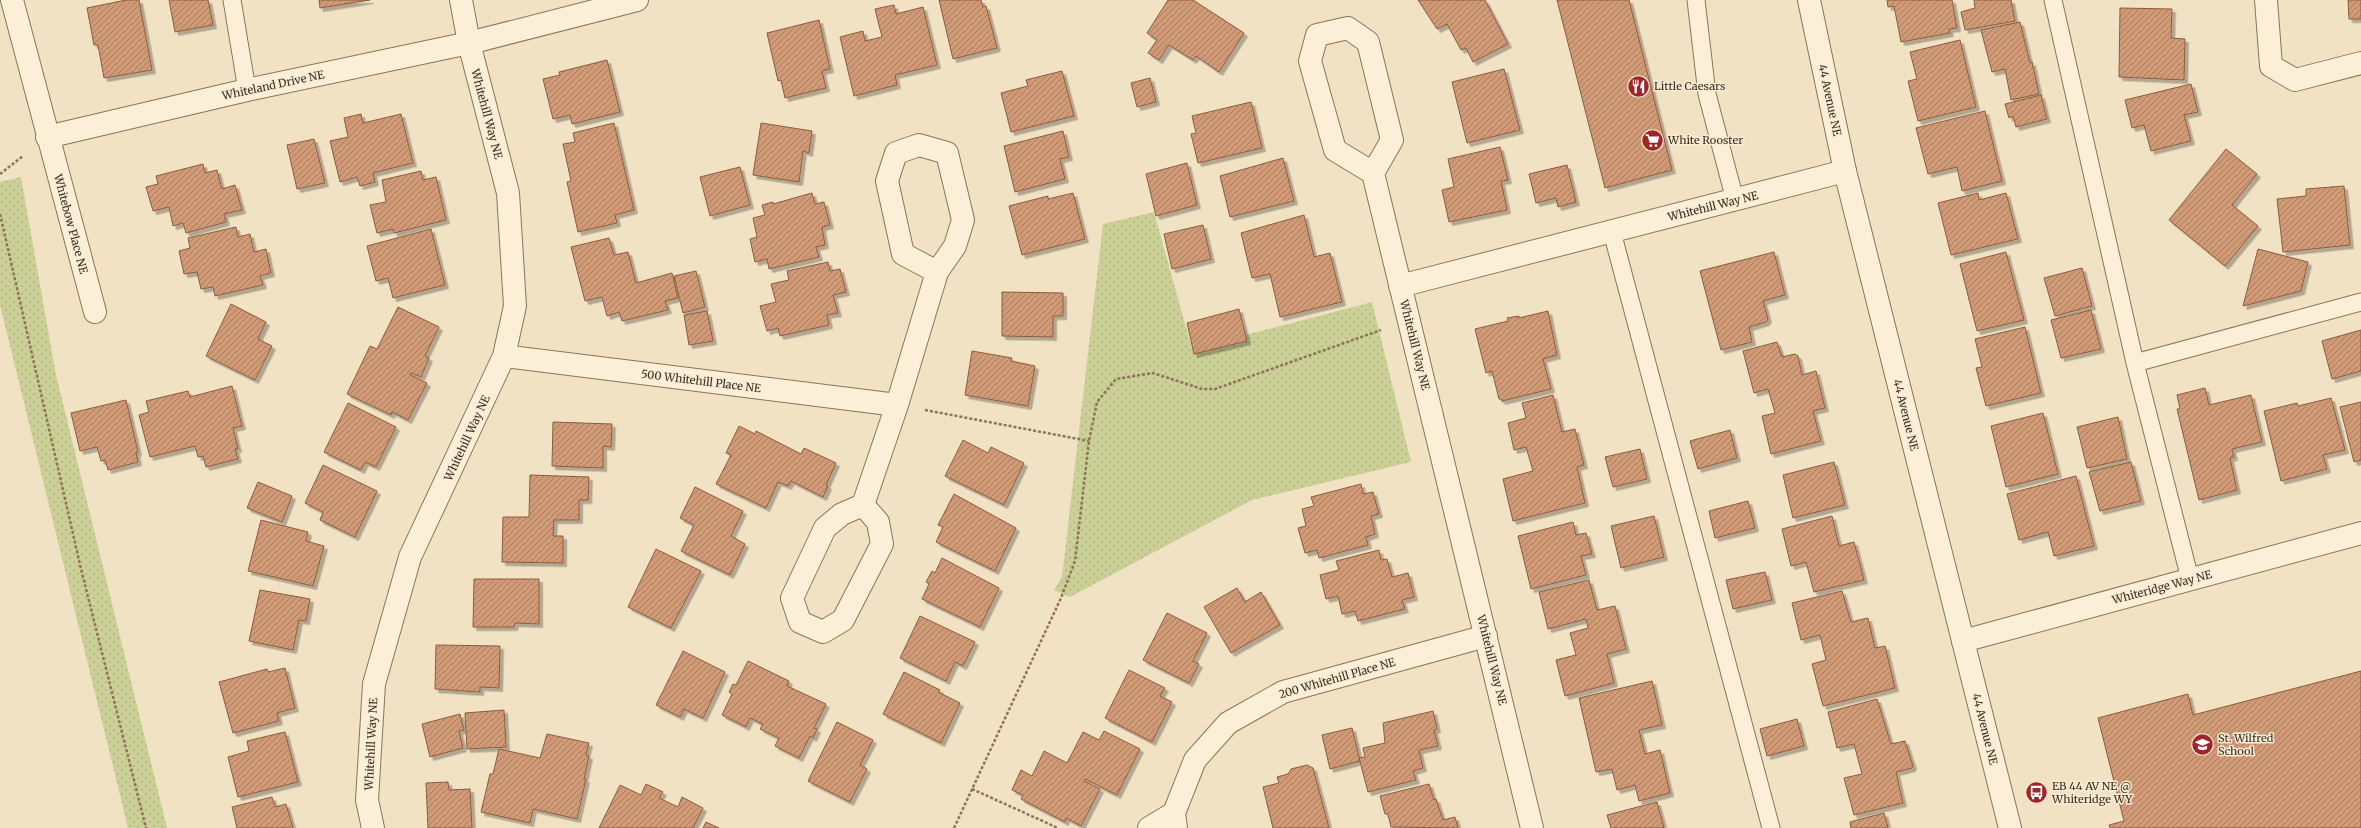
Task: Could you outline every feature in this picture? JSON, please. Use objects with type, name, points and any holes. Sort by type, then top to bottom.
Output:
[{"type":"street","points":[[12,0],[47,137]]},
{"type":"street","name":"Whitehill Way NE","points":[[373,828],[367,800],[374,684],[410,557],[504,356],[515,306],[508,193],[468,44],[461,0]]},
{"type":"street","name":"Whiteland Drive NE","points":[[47,137],[247,90],[468,44],[637,0]]},
{"type":"street","name":"44 Avenue NE","points":[[1809,0],[1845,171],[2010,828]]},
{"type":"street","points":[[2266,0],[2271,66],[2295,80],[2361,63]]},
{"type":"street","points":[[1373,173],[1335,150],[1310,61],[1317,35],[1348,28],[1368,42],[1392,140],[1373,173],[1400,286]]},
{"type":"street","name":"Whitebow Place NE","points":[[47,137],[95,312]]},
{"type":"street","points":[[863,505],[878,522],[882,544],[844,620],[823,632],[800,622],[792,598],[825,528],[842,514],[863,505],[897,405],[937,272],[955,246],[963,220],[946,153],[919,145],[896,153],[887,181],[903,254],[937,272]]},
{"type":"street","name":"Whitehill Way NE","points":[[1532,828],[1400,286],[1845,171]]},
{"type":"street","name":"500 Whitehill Place NE","points":[[504,356],[897,405]]},
{"type":"street","name":"Whiteridge Way NE","points":[[1963,641],[2361,533]]},
{"type":"street","name":"200 Whitehill Place NE","points":[[1149,828],[1175,821],[1195,760],[1228,723],[1283,692],[1486,636]]},
{"type":"lane","points":[[232,0],[247,90]]},
{"type":"lane","points":[[1696,0],[1707,94],[1735,200]]},
{"type":"lane","points":[[2053,0],[2135,363],[2190,579]]},
{"type":"lane","points":[[1612,232],[1771,828]]},
{"type":"lane","points":[[2135,363],[2361,302]]},
{"type":"path","points":[[0,214],[81,569],[146,828]]},
{"type":"path","points":[[954,828],[1061,598],[1075,561],[1089,441],[1097,402],[1116,379],[1153,373],[1202,389],[1215,389],[1378,330],[1410,323]]},
{"type":"path","points":[[897,405],[1089,441]]},
{"type":"path","points":[[972,789],[1058,828]]},
{"type":"green space","points":[[21,177],[56,375],[167,828],[128,828],[0,305],[0,182]]},
{"type":"green space","points":[[1154,212],[1192,349],[1372,302],[1411,462],[1252,500],[1070,597],[1054,590],[1062,577],[1103,224]]},
{"type":"building","points":[[126,0],[139,0],[152,70],[104,78],[98,45],[94,45],[87,8]]},
{"type":"building","points":[[169,0],[208,0],[213,25],[175,32]]},
{"type":"building","points":[[319,0],[370,0],[320,8]]},
{"type":"building","points":[[939,0],[981,0],[983,7],[986,6],[997,48],[953,59]]},
{"type":"building","points":[[1168,0],[1193,0],[1244,33],[1219,72],[1196,56],[1193,60],[1169,45],[1159,60],[1148,53],[1157,40],[1147,33]]},
{"type":"building","points":[[1418,0],[1485,0],[1508,44],[1473,62],[1466,48],[1461,50],[1447,24],[1437,29]]},
{"type":"building","points":[[1557,0],[1629,0],[1672,170],[1605,188]]},
{"type":"building","points":[[1887,0],[1952,0],[1957,28],[1949,29],[1950,33],[1901,42],[1894,6],[1888,7]]},
{"type":"building","points":[[1974,0],[2011,0],[2015,21],[1965,30],[1961,12],[1975,8]]},
{"type":"building","points":[[2348,0],[2361,0],[2361,19],[2349,19]]},
{"type":"building","points":[[894,5],[896,14],[923,7],[937,65],[895,75],[897,85],[854,96],[840,37],[863,31],[865,41],[882,37],[875,9]]},
{"type":"building","points":[[2120,8],[2172,9],[2171,38],[2185,39],[2184,80],[2119,77]]},
{"type":"building","points":[[819,20],[830,69],[822,71],[826,88],[785,98],[781,80],[778,81],[767,33]]},
{"type":"building","points":[[2020,22],[2030,63],[2032,62],[2039,94],[2011,100],[2005,69],[1992,72],[1981,30]]},
{"type":"building","points":[[1960,40],[1976,107],[1918,121],[1908,81],[1917,79],[1910,52]]},
{"type":"building","points":[[607,60],[620,112],[572,124],[570,115],[553,119],[543,79],[560,75],[559,72]]},
{"type":"building","points":[[1504,69],[1520,130],[1467,143],[1452,82]]},
{"type":"building","points":[[1062,71],[1074,116],[1011,132],[1001,93],[1028,86],[1026,80]]},
{"type":"building","points":[[1150,78],[1156,102],[1137,107],[1131,83]]},
{"type":"building","points":[[2191,84],[2198,112],[2184,115],[2191,141],[2151,151],[2144,125],[2132,128],[2125,100]]},
{"type":"building","points":[[2041,95],[2047,119],[2016,127],[2013,116],[2009,118],[2005,104]]},
{"type":"building","points":[[1251,102],[1262,148],[1198,163],[1191,134],[1196,133],[1192,116]]},
{"type":"building","points":[[1985,111],[2002,181],[1962,191],[1957,167],[1928,174],[1916,128]]},
{"type":"building","points":[[361,114],[363,123],[401,114],[413,163],[373,173],[375,182],[360,186],[357,177],[340,182],[330,141],[348,137],[344,118]]},
{"type":"building","points":[[614,123],[634,210],[615,215],[617,223],[578,232],[567,182],[571,181],[563,144],[575,142],[573,133]]},
{"type":"building","points":[[761,123],[812,131],[809,153],[803,151],[799,182],[753,175]]},
{"type":"building","points":[[1063,131],[1069,157],[1060,159],[1065,179],[1015,192],[1004,146]]},
{"type":"building","points":[[314,139],[325,183],[297,189],[287,145]]},
{"type":"building","points":[[1500,147],[1508,180],[1501,181],[1507,210],[1449,222],[1442,190],[1454,187],[1448,159]]},
{"type":"building","points":[[2226,149],[2257,174],[2232,205],[2258,226],[2225,266],[2169,220]]},
{"type":"building","points":[[1283,158],[1294,201],[1230,217],[1220,176]]},
{"type":"building","points":[[1187,163],[1197,205],[1156,216],[1146,174]]},
{"type":"building","points":[[203,164],[205,173],[217,170],[222,189],[235,185],[242,210],[224,214],[226,222],[186,233],[183,223],[173,226],[169,207],[153,211],[146,187],[158,184],[156,176]]},
{"type":"building","points":[[1567,165],[1576,202],[1558,207],[1556,198],[1536,203],[1529,174]]},
{"type":"building","points":[[740,167],[750,205],[710,216],[700,177]]},
{"type":"building","points":[[421,171],[423,180],[436,177],[446,220],[394,233],[393,229],[377,233],[370,205],[386,202],[382,180]]},
{"type":"building","points":[[2344,186],[2350,245],[2283,252],[2277,199],[2306,196],[2306,189]]},
{"type":"building","points":[[812,193],[815,204],[824,202],[830,225],[822,227],[825,245],[816,247],[819,257],[769,269],[767,259],[755,262],[750,239],[757,237],[753,218],[765,215],[762,205],[773,202],[773,204]]},
{"type":"building","points":[[1073,193],[1085,239],[1022,255],[1009,206],[1048,196],[1048,199]]},
{"type":"building","points":[[1978,193],[1979,200],[2006,193],[2018,239],[1951,255],[1938,203]]},
{"type":"building","points":[[1304,215],[1314,257],[1330,253],[1342,302],[1280,317],[1270,274],[1252,278],[1241,233]]},
{"type":"building","points":[[1203,225],[1211,259],[1172,269],[1164,234]]},
{"type":"building","points":[[236,227],[238,237],[250,234],[254,252],[266,249],[271,273],[260,276],[263,285],[215,296],[213,287],[201,289],[197,272],[184,274],[179,251],[190,248],[188,238]]},
{"type":"building","points":[[431,229],[445,285],[393,298],[388,278],[376,281],[367,246]]},
{"type":"building","points":[[609,238],[614,255],[628,252],[636,283],[672,273],[678,298],[665,301],[668,310],[622,321],[619,312],[607,316],[602,297],[585,301],[571,247]]},
{"type":"building","points":[[2258,249],[2308,262],[2301,291],[2243,306]]},
{"type":"building","points":[[1774,252],[1785,295],[1763,301],[1768,319],[1766,322],[1749,327],[1752,342],[1721,350],[1700,271]]},
{"type":"building","points":[[2006,252],[2024,320],[1977,331],[1960,264]]},
{"type":"building","points":[[828,262],[830,271],[840,269],[846,292],[833,295],[838,313],[827,315],[829,325],[780,336],[778,328],[767,331],[760,306],[776,302],[771,284],[789,280],[787,271]]},
{"type":"building","points":[[2082,268],[2092,306],[2055,316],[2044,278]]},
{"type":"building","points":[[696,271],[705,307],[683,313],[674,276]]},
{"type":"building","points":[[1002,292],[1063,293],[1063,316],[1053,316],[1053,337],[1002,336]]},
{"type":"building","points":[[231,304],[266,322],[258,339],[272,346],[255,380],[206,356]]},
{"type":"building","points":[[398,307],[439,327],[425,356],[429,358],[421,377],[411,373],[410,375],[427,383],[408,420],[392,412],[391,415],[347,394],[370,346],[377,349]]},
{"type":"building","points":[[1239,309],[1247,341],[1194,354],[1187,323]]},
{"type":"building","points":[[2091,310],[2101,349],[2061,358],[2051,320]]},
{"type":"building","points":[[707,311],[713,341],[689,345],[684,315]]},
{"type":"building","points":[[1548,311],[1557,355],[1543,359],[1551,389],[1502,401],[1499,399],[1492,371],[1486,373],[1475,329],[1508,321],[1507,318],[1519,316],[1519,318]]},
{"type":"building","points":[[2025,327],[2041,393],[1986,406],[1976,368],[1982,367],[1975,339]]},
{"type":"building","points":[[2361,330],[2361,371],[2332,379],[2322,341]]},
{"type":"building","points":[[1777,342],[1782,357],[1795,354],[1798,356],[1802,375],[1816,371],[1825,408],[1813,411],[1821,441],[1771,454],[1762,416],[1775,413],[1768,389],[1754,393],[1743,351]]},
{"type":"building","points":[[972,351],[1012,358],[1011,361],[1035,366],[1028,406],[965,395]]},
{"type":"building","points":[[232,386],[242,426],[233,428],[238,449],[235,449],[238,459],[206,467],[203,456],[198,457],[195,446],[150,457],[139,415],[149,412],[146,401],[188,391],[190,397]]},
{"type":"building","points":[[2205,388],[2209,405],[2251,395],[2262,442],[2232,449],[2234,457],[2230,458],[2237,490],[2199,500],[2177,409],[2180,409],[2177,395]]},
{"type":"building","points":[[1553,395],[1562,432],[1575,429],[1584,465],[1577,467],[1585,503],[1513,521],[1503,479],[1533,471],[1526,447],[1514,450],[1508,423],[1526,418],[1522,403]]},
{"type":"building","points":[[2331,398],[2345,450],[2323,455],[2327,469],[2281,481],[2264,411],[2297,403],[2298,406]]},
{"type":"building","points":[[126,400],[138,452],[136,453],[138,462],[108,470],[105,460],[101,461],[97,447],[80,451],[71,413]]},
{"type":"building","points":[[2361,402],[2361,460],[2354,462],[2340,407]]},
{"type":"building","points":[[348,403],[396,427],[376,467],[365,462],[361,470],[324,452]]},
{"type":"building","points":[[2043,413],[2058,474],[2006,487],[1991,426]]},
{"type":"building","points":[[2118,417],[2127,459],[2087,468],[2077,427]]},
{"type":"building","points":[[553,422],[612,424],[611,447],[603,446],[603,468],[552,466]]},
{"type":"building","points":[[739,426],[755,434],[756,431],[801,454],[804,448],[836,463],[826,485],[828,486],[823,497],[791,481],[788,486],[778,482],[766,508],[716,484],[731,455],[726,453]]},
{"type":"building","points":[[1730,430],[1737,458],[1698,469],[1690,441]]},
{"type":"building","points":[[963,440],[988,453],[991,447],[1024,463],[1004,505],[945,476]]},
{"type":"building","points":[[1640,449],[1647,479],[1613,487],[1605,457]]},
{"type":"building","points":[[1834,462],[1845,505],[1793,518],[1783,475]]},
{"type":"building","points":[[2131,462],[2141,501],[2100,511],[2089,472]]},
{"type":"building","points":[[323,465],[377,491],[355,537],[320,520],[323,512],[305,503]]},
{"type":"building","points":[[530,475],[589,477],[588,500],[579,500],[579,520],[554,520],[553,536],[563,536],[563,563],[502,562],[503,517],[529,517]]},
{"type":"building","points":[[2076,476],[2094,546],[2054,556],[2048,532],[2019,540],[2007,494]]},
{"type":"building","points":[[258,482],[292,496],[282,522],[247,508]]},
{"type":"building","points":[[1361,484],[1363,494],[1373,492],[1379,514],[1371,516],[1375,534],[1366,537],[1368,545],[1319,558],[1317,550],[1305,553],[1298,528],[1306,526],[1302,509],[1314,506],[1311,497]]},
{"type":"building","points":[[695,487],[743,511],[731,536],[745,544],[730,575],[681,551],[694,525],[680,518]]},
{"type":"building","points":[[954,494],[1016,528],[995,571],[936,542],[943,527],[938,525]]},
{"type":"building","points":[[1748,501],[1755,528],[1715,538],[1709,511]]},
{"type":"building","points":[[1654,516],[1664,557],[1621,568],[1611,526]]},
{"type":"building","points":[[1832,516],[1839,546],[1854,542],[1864,580],[1814,592],[1806,562],[1791,566],[1782,529]]},
{"type":"building","points":[[261,520],[308,532],[306,541],[324,546],[313,586],[248,571]]},
{"type":"building","points":[[1573,522],[1576,535],[1586,533],[1592,554],[1581,556],[1586,575],[1531,589],[1518,536]]},
{"type":"building","points":[[656,549],[701,571],[671,628],[628,607]]},
{"type":"building","points":[[1379,550],[1381,560],[1387,559],[1392,577],[1408,573],[1414,597],[1402,600],[1405,609],[1358,621],[1355,611],[1342,614],[1338,596],[1326,599],[1320,575],[1339,570],[1336,561]]},
{"type":"building","points":[[942,558],[999,588],[980,627],[922,599],[929,584],[926,582],[932,571],[935,573]]},
{"type":"building","points":[[1765,572],[1772,600],[1733,609],[1726,580]]},
{"type":"building","points":[[474,579],[539,579],[539,624],[515,623],[514,627],[473,627]]},
{"type":"building","points":[[1589,580],[1597,610],[1615,606],[1626,649],[1607,654],[1614,683],[1565,696],[1556,660],[1576,655],[1570,633],[1588,628],[1586,619],[1548,629],[1539,592]]},
{"type":"building","points":[[1237,588],[1245,602],[1261,592],[1280,625],[1231,653],[1204,607]]},
{"type":"building","points":[[260,590],[310,599],[306,621],[299,620],[293,650],[249,641]]},
{"type":"building","points":[[1842,591],[1851,622],[1868,618],[1875,648],[1885,646],[1895,688],[1823,706],[1812,664],[1826,660],[1820,635],[1801,640],[1792,603]]},
{"type":"building","points":[[1167,613],[1207,633],[1193,661],[1199,664],[1189,683],[1143,660]]},
{"type":"building","points":[[920,616],[975,642],[963,666],[955,662],[946,681],[900,658]]},
{"type":"building","points":[[436,645],[500,646],[499,688],[480,687],[480,692],[435,689]]},
{"type":"building","points":[[683,651],[725,672],[703,718],[684,709],[680,717],[656,705]]},
{"type":"building","points":[[748,661],[789,681],[787,686],[826,704],[814,728],[817,729],[813,738],[810,736],[799,758],[775,746],[779,738],[760,729],[763,724],[750,718],[746,727],[722,715],[732,694],[729,692],[733,684],[736,685]]},
{"type":"building","points":[[285,668],[295,708],[277,713],[279,721],[233,733],[219,682],[267,669],[268,672]]},
{"type":"building","points":[[1129,670],[1165,688],[1160,696],[1172,702],[1152,742],[1105,718]]},
{"type":"building","points":[[2361,671],[2361,828],[2110,828],[2109,825],[2124,821],[2098,718],[2188,694],[2193,715]]},
{"type":"building","points":[[904,672],[940,690],[938,692],[960,703],[941,743],[883,714]]},
{"type":"building","points":[[1652,681],[1662,725],[1639,730],[1645,754],[1660,750],[1670,793],[1639,801],[1635,785],[1617,790],[1612,769],[1596,772],[1579,698]]},
{"type":"building","points":[[1877,699],[1891,744],[1905,741],[1913,766],[1912,768],[1896,772],[1903,803],[1854,815],[1844,778],[1862,774],[1854,744],[1837,748],[1828,712]]},
{"type":"building","points":[[504,710],[506,747],[467,749],[465,713]]},
{"type":"building","points":[[1433,711],[1437,729],[1434,730],[1438,746],[1419,750],[1423,768],[1413,771],[1416,780],[1368,792],[1359,758],[1365,757],[1363,748],[1385,743],[1383,723]]},
{"type":"building","points":[[460,714],[464,730],[459,731],[463,748],[430,757],[422,724]]},
{"type":"building","points":[[1797,719],[1804,746],[1767,756],[1760,729]]},
{"type":"building","points":[[837,722],[873,740],[860,765],[867,769],[850,802],[808,781]]},
{"type":"building","points":[[1352,728],[1360,761],[1330,769],[1322,735]]},
{"type":"building","points":[[1104,731],[1140,749],[1117,795],[1085,779],[1084,781],[1100,789],[1081,826],[1066,818],[1065,822],[1021,799],[1023,795],[1012,790],[1021,770],[1032,776],[1044,751],[1067,763],[1083,732],[1099,740]]},
{"type":"building","points":[[285,732],[298,782],[238,797],[228,757],[249,751],[247,741]]},
{"type":"building","points":[[547,734],[589,743],[586,755],[589,756],[584,779],[586,779],[577,819],[533,809],[530,823],[481,812],[490,774],[493,774],[499,749],[540,758]]},
{"type":"building","points":[[1307,765],[1313,768],[1329,828],[1273,828],[1263,787],[1279,783],[1277,777],[1288,774],[1291,769]]},
{"type":"building","points":[[448,782],[449,790],[470,789],[472,828],[428,828],[426,783]]},
{"type":"building","points":[[646,784],[663,792],[659,798],[678,807],[682,797],[703,808],[693,828],[599,828],[620,785],[641,795]]},
{"type":"building","points":[[1429,784],[1443,820],[1455,817],[1458,828],[1391,827],[1388,814],[1385,814],[1380,796]]},
{"type":"building","points":[[272,797],[275,807],[286,804],[293,828],[237,828],[232,807]]},
{"type":"building","points":[[1657,802],[1664,828],[1611,828],[1607,815]]},
{"type":"building","points":[[1884,813],[1888,828],[1851,828],[1850,822]]},
{"type":"building","points":[[706,822],[719,828],[703,828]]},
{"type":"place","name":"Little Caesars","points":[[1638,86]]},
{"type":"place","name":"White Rooster","points":[[1652,140]]},
{"type":"place","name":"St. Wilfred School","points":[[2202,744]]},
{"type":"place","name":"EB 44 AV NE @ Whiteridge WY","points":[[2036,792]]}]
